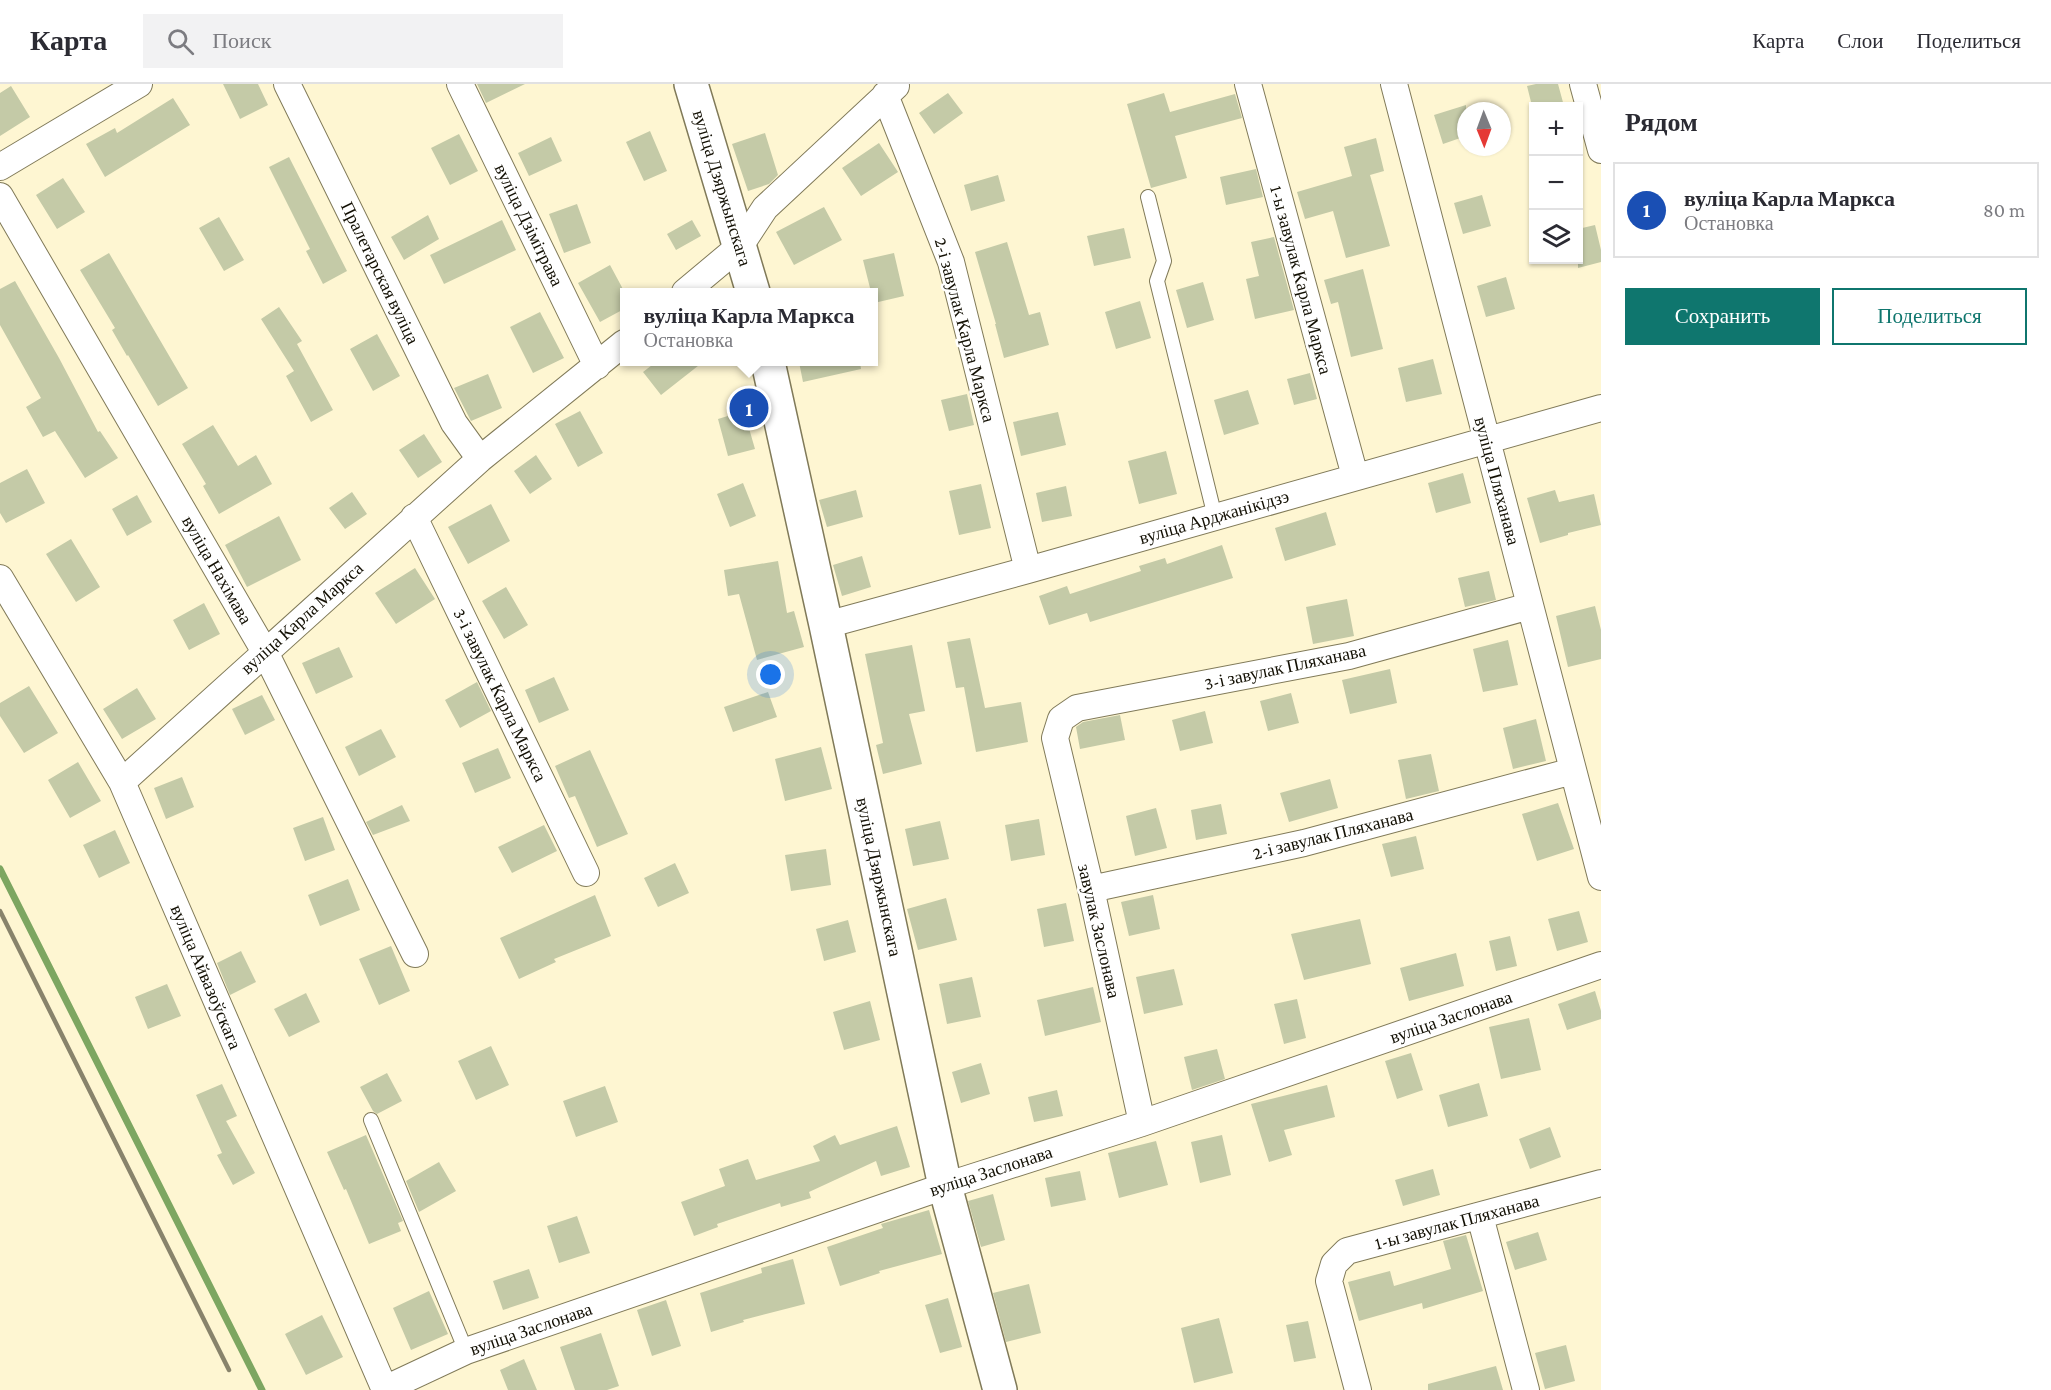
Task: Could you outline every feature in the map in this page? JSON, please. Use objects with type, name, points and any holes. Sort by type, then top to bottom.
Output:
[{"type":"street","name":"Пралетарская вуліца","points":[[287,84],[454,423],[480,459]]},
{"type":"street","name":"вуліца Дзімітрава","points":[[460,84],[597,366]]},
{"type":"street","name":"вуліца Дзяржынскага","points":[[691,84],[752,288]]},
{"type":"street","name":"1-ы завулак Карла Маркса","points":[[1248,84],[1355,476]]},
{"type":"street","name":"вуліца Пляханава","points":[[1394,84],[1601,877]]},
{"type":"street","points":[[1583,84],[1601,150]]},
{"type":"street","points":[[0,167],[130,86]]},
{"type":"street","points":[[690,288],[740,246],[765,208],[891,90]]},
{"type":"street","name":"2-і завулак Карла Маркса","points":[[891,90],[951,262],[1028,570]]},
{"type":"street","name":"вуліца Нахімава","points":[[0,196],[265,652],[415,954]]},
{"type":"street","name":"вуліца Карла Маркса","points":[[122,782],[480,459],[620,346]]},
{"type":"street","name":"вуліца Дзяржынскага","points":[[769,366],[945,1186],[1000,1390]]},
{"type":"street","name":"вуліца Арджанікідзэ","points":[[826,625],[1215,518],[1355,476],[1601,408]]},
{"type":"street","name":"3-і завулак Карла Маркса","points":[[414,517],[586,873]]},
{"type":"street","name":"вуліца Айвазоўскага","points":[[0,578],[122,782],[385,1389]]},
{"type":"street","name":"3-і завулак Пляханава","points":[[1055,738],[1061,719],[1077,708],[1349,656],[1530,606]]},
{"type":"street","name":"завулак Заслонава","points":[[1055,738],[1142,1123]]},
{"type":"street","name":"2-і завулак Пляханава","points":[[1090,889],[1304,843],[1573,771]]},
{"type":"street","name":"вуліца Заслонава","points":[[385,1389],[466,1351],[945,1186],[1142,1123],[1601,966]]},
{"type":"street","name":"1-ы завулак Пляханава","points":[[1358,1390],[1329,1281],[1334,1264],[1347,1251],[1601,1183]]},
{"type":"street","points":[[1480,1216],[1526,1390]]},
{"type":"lane","points":[[1148,197],[1164,261],[1157,281],[1215,518]]},
{"type":"lane","points":[[371,1120],[466,1351]]},
{"type":"building","points":[[223,84],[258,84],[268,105],[240,119]]},
{"type":"building","points":[[477,84],[525,84],[486,103]]},
{"type":"building","points":[[1558,84],[1563,102],[1531,102],[1527,86]]},
{"type":"building","points":[[11,86],[30,117],[0,136],[0,93]]},
{"type":"building","points":[[948,93],[963,113],[934,134],[919,113]]},
{"type":"building","points":[[1164,93],[1170,112],[1235,94],[1242,118],[1175,136],[1187,178],[1151,188],[1127,104]]},
{"type":"building","points":[[173,98],[190,125],[105,177],[86,144],[115,128],[117,133]]},
{"type":"building","points":[[1457,108],[1457,139],[1443,144],[1434,115]]},
{"type":"building","points":[[650,131],[667,171],[644,181],[626,142]]},
{"type":"building","points":[[765,133],[778,175],[769,184],[748,191],[732,144]]},
{"type":"building","points":[[459,134],[478,171],[450,185],[431,148]]},
{"type":"building","points":[[551,137],[562,161],[529,176],[518,153]]},
{"type":"building","points":[[1376,138],[1384,171],[1370,175],[1390,246],[1346,258],[1333,211],[1305,219],[1297,192],[1352,176],[1344,147]]},
{"type":"building","points":[[879,143],[898,172],[861,196],[842,168]]},
{"type":"building","points":[[289,157],[347,271],[323,284],[306,251],[310,249],[269,167]]},
{"type":"building","points":[[1256,169],[1263,197],[1226,205],[1220,177]]},
{"type":"building","points":[[998,175],[1005,201],[971,211],[964,185]]},
{"type":"building","points":[[63,178],[85,212],[57,229],[36,195]]},
{"type":"building","points":[[1482,195],[1491,226],[1463,234],[1454,203]]},
{"type":"building","points":[[577,204],[591,243],[564,253],[549,214]]},
{"type":"building","points":[[824,207],[842,240],[794,265],[776,232]]},
{"type":"building","points":[[428,215],[439,239],[404,260],[391,237]]},
{"type":"building","points":[[219,217],[244,260],[224,271],[199,228]]},
{"type":"building","points":[[502,220],[516,250],[444,284],[430,255]]},
{"type":"building","points":[[692,220],[701,236],[676,250],[667,234]]},
{"type":"building","points":[[1595,225],[1601,250],[1601,262],[1578,268],[1578,264],[1583,264],[1583,228]]},
{"type":"building","points":[[1124,228],[1131,258],[1094,266],[1087,236]]},
{"type":"building","points":[[1274,237],[1294,310],[1255,319],[1246,279],[1259,276],[1251,242]]},
{"type":"building","points":[[1007,242],[1029,315],[1040,312],[1049,345],[1004,358],[975,252]]},
{"type":"building","points":[[109,253],[188,388],[158,406],[112,330],[115,328],[80,270]]},
{"type":"building","points":[[894,253],[904,296],[878,302],[878,288],[870,288],[863,260]]},
{"type":"building","points":[[610,265],[622,288],[620,288],[620,311],[600,322],[578,283]]},
{"type":"building","points":[[1363,269],[1383,349],[1351,357],[1338,302],[1331,304],[1324,280]]},
{"type":"building","points":[[1506,277],[1515,309],[1486,317],[1477,286]]},
{"type":"building","points":[[15,281],[98,432],[100,431],[118,458],[85,478],[55,431],[43,437],[26,407],[41,398],[0,325],[0,289]]},
{"type":"building","points":[[1203,282],[1214,320],[1187,328],[1176,290]]},
{"type":"building","points":[[1140,301],[1151,338],[1116,349],[1105,312]]},
{"type":"building","points":[[279,307],[302,341],[297,344],[333,410],[311,422],[286,376],[294,371],[261,319]]},
{"type":"building","points":[[540,312],[564,358],[533,373],[510,327]]},
{"type":"building","points":[[377,334],[400,376],[373,391],[350,349]]},
{"type":"building","points":[[1433,359],[1442,394],[1406,402],[1398,368]]},
{"type":"building","points":[[651,366],[698,366],[661,395],[643,372]]},
{"type":"building","points":[[800,366],[861,366],[861,369],[803,382]]},
{"type":"building","points":[[1310,373],[1317,399],[1294,405],[1287,379]]},
{"type":"building","points":[[488,374],[502,408],[471,421],[454,388]]},
{"type":"building","points":[[1248,390],[1259,424],[1224,435],[1214,400]]},
{"type":"building","points":[[967,394],[974,425],[949,431],[941,400]]},
{"type":"building","points":[[580,411],[603,453],[578,467],[555,424]]},
{"type":"building","points":[[744,411],[755,449],[728,456],[718,419]]},
{"type":"building","points":[[1058,412],[1066,445],[1021,456],[1013,422]]},
{"type":"building","points":[[213,425],[238,466],[256,455],[272,484],[219,514],[203,486],[206,484],[182,444]]},
{"type":"building","points":[[424,434],[442,462],[418,478],[399,450]]},
{"type":"building","points":[[1166,451],[1177,494],[1139,504],[1128,461]]},
{"type":"building","points":[[536,455],[552,479],[530,494],[514,471]]},
{"type":"building","points":[[27,469],[45,503],[6,523],[0,513],[0,483]]},
{"type":"building","points":[[1463,473],[1471,503],[1436,513],[1428,483]]},
{"type":"building","points":[[743,483],[756,516],[730,527],[717,494]]},
{"type":"building","points":[[981,484],[991,528],[959,535],[949,491]]},
{"type":"building","points":[[1066,486],[1072,516],[1042,522],[1036,493]]},
{"type":"building","points":[[856,490],[863,517],[827,527],[819,500]]},
{"type":"building","points":[[1555,490],[1559,502],[1594,494],[1601,525],[1540,543],[1527,498]]},
{"type":"building","points":[[352,492],[367,514],[345,529],[329,508]]},
{"type":"building","points":[[137,495],[152,522],[127,536],[112,509]]},
{"type":"building","points":[[491,504],[510,541],[468,564],[448,527]]},
{"type":"building","points":[[1326,512],[1336,545],[1285,561],[1275,528]]},
{"type":"building","points":[[279,516],[301,560],[247,587],[225,545]]},
{"type":"building","points":[[71,539],[100,587],[76,602],[46,554]]},
{"type":"building","points":[[1222,545],[1233,578],[1090,622],[1087,613],[1049,625],[1039,596],[1067,586],[1070,594],[1141,571],[1139,566],[1165,558],[1167,564]]},
{"type":"building","points":[[862,556],[871,587],[842,596],[833,565]]},
{"type":"building","points":[[778,561],[787,613],[794,611],[804,647],[757,660],[739,594],[728,596],[724,570]]},
{"type":"building","points":[[415,568],[435,599],[396,624],[375,593]]},
{"type":"building","points":[[1489,571],[1496,600],[1465,607],[1458,578]]},
{"type":"building","points":[[506,587],[528,625],[504,639],[482,601]]},
{"type":"building","points":[[1347,599],[1354,636],[1313,644],[1306,607]]},
{"type":"building","points":[[204,603],[220,634],[189,650],[173,620]]},
{"type":"building","points":[[1595,606],[1601,630],[1601,659],[1568,667],[1556,616]]},
{"type":"building","points":[[970,638],[985,708],[1021,702],[1028,742],[976,752],[964,687],[956,688],[947,642]]},
{"type":"building","points":[[1508,640],[1518,685],[1483,692],[1473,649]]},
{"type":"building","points":[[912,645],[925,711],[909,714],[922,764],[883,774],[876,745],[883,743],[865,654]]},
{"type":"building","points":[[339,647],[353,677],[316,694],[302,663]]},
{"type":"building","points":[[1390,669],[1397,703],[1350,714],[1342,680]]},
{"type":"building","points":[[554,677],[569,710],[539,723],[525,690]]},
{"type":"building","points":[[477,682],[491,711],[460,728],[445,700]]},
{"type":"building","points":[[29,686],[58,733],[24,753],[0,716],[0,703]]},
{"type":"building","points":[[137,688],[156,719],[122,739],[103,709]]},
{"type":"building","points":[[768,692],[777,717],[733,732],[724,707]]},
{"type":"building","points":[[1291,693],[1299,723],[1268,731],[1260,701]]},
{"type":"building","points":[[262,695],[275,720],[245,735],[232,709]]},
{"type":"building","points":[[1205,711],[1213,743],[1180,751],[1172,720]]},
{"type":"building","points":[[1120,715],[1125,740],[1080,749],[1076,727],[1083,722]]},
{"type":"building","points":[[1536,719],[1546,761],[1513,769],[1503,728]]},
{"type":"building","points":[[381,729],[396,757],[359,776],[345,747]]},
{"type":"building","points":[[821,747],[832,789],[785,801],[775,759]]},
{"type":"building","points":[[498,748],[511,778],[475,793],[462,763]]},
{"type":"building","points":[[590,750],[628,834],[597,847],[575,796],[569,798],[555,766]]},
{"type":"building","points":[[1431,754],[1439,791],[1406,799],[1398,760]]},
{"type":"building","points":[[78,762],[101,801],[70,818],[48,780]]},
{"type":"building","points":[[182,777],[194,807],[166,819],[154,788]]},
{"type":"building","points":[[1330,779],[1338,808],[1289,822],[1280,793]]},
{"type":"building","points":[[1558,803],[1574,849],[1537,861],[1522,814]]},
{"type":"building","points":[[1221,804],[1227,834],[1196,840],[1191,810]]},
{"type":"building","points":[[402,805],[410,821],[373,835],[366,822]]},
{"type":"building","points":[[1156,808],[1167,848],[1135,856],[1126,816]]},
{"type":"building","points":[[323,817],[335,850],[305,861],[293,828]]},
{"type":"building","points":[[1039,819],[1045,855],[1011,861],[1005,825]]},
{"type":"building","points":[[940,821],[949,859],[913,866],[905,829]]},
{"type":"building","points":[[544,825],[557,851],[512,873],[498,847]]},
{"type":"building","points":[[115,830],[130,863],[99,878],[83,845]]},
{"type":"building","points":[[1416,836],[1424,869],[1391,877],[1382,844]]},
{"type":"building","points":[[826,849],[831,885],[791,891],[785,855]]},
{"type":"building","points":[[675,863],[689,893],[658,907],[644,878]]},
{"type":"building","points":[[348,879],[360,910],[320,926],[308,895]]},
{"type":"building","points":[[595,895],[611,936],[554,959],[556,962],[519,979],[500,938]]},
{"type":"building","points":[[1153,895],[1160,929],[1129,936],[1121,902]]},
{"type":"building","points":[[946,898],[957,940],[918,950],[907,909]]},
{"type":"building","points":[[1066,903],[1074,941],[1044,947],[1037,909]]},
{"type":"building","points":[[1579,911],[1588,942],[1557,951],[1548,919]]},
{"type":"building","points":[[1360,919],[1371,964],[1304,980],[1291,934]]},
{"type":"building","points":[[848,920],[856,952],[824,961],[816,929]]},
{"type":"building","points":[[1510,936],[1517,966],[1496,971],[1489,941]]},
{"type":"building","points":[[391,946],[410,991],[379,1005],[359,959]]},
{"type":"building","points":[[241,951],[256,982],[230,995],[217,963]]},
{"type":"building","points":[[1456,953],[1464,986],[1409,1001],[1400,968]]},
{"type":"building","points":[[1174,969],[1183,1005],[1144,1014],[1136,977]]},
{"type":"building","points":[[972,977],[981,1017],[947,1024],[939,984]]},
{"type":"building","points":[[167,984],[181,1016],[148,1029],[135,997]]},
{"type":"building","points":[[1093,987],[1101,1022],[1045,1036],[1037,1000]]},
{"type":"building","points":[[1595,991],[1601,1019],[1567,1030],[1558,1004]]},
{"type":"building","points":[[306,993],[320,1022],[289,1037],[274,1009]]},
{"type":"building","points":[[1297,999],[1306,1038],[1284,1044],[1274,1004]]},
{"type":"building","points":[[870,1001],[880,1040],[844,1050],[833,1012]]},
{"type":"building","points":[[1529,1018],[1541,1070],[1501,1079],[1489,1027]]},
{"type":"building","points":[[491,1046],[509,1085],[476,1100],[458,1061]]},
{"type":"building","points":[[1217,1049],[1225,1079],[1192,1090],[1184,1057]]},
{"type":"building","points":[[1411,1053],[1423,1090],[1397,1099],[1385,1061]]},
{"type":"building","points":[[981,1063],[990,1094],[961,1103],[952,1072]]},
{"type":"building","points":[[387,1073],[402,1101],[377,1114],[360,1087]]},
{"type":"building","points":[[1479,1083],[1488,1116],[1448,1127],[1439,1095]]},
{"type":"building","points":[[222,1084],[237,1116],[226,1121],[255,1173],[233,1185],[217,1155],[222,1153],[196,1095]]},
{"type":"building","points":[[1327,1085],[1335,1117],[1284,1130],[1292,1155],[1269,1162],[1251,1104]]},
{"type":"building","points":[[605,1086],[618,1122],[576,1137],[563,1101]]},
{"type":"building","points":[[1057,1090],[1063,1116],[1034,1122],[1028,1097]]},
{"type":"building","points":[[897,1126],[910,1167],[881,1176],[876,1161],[809,1192],[811,1198],[781,1207],[780,1203],[717,1224],[718,1227],[694,1236],[681,1202],[725,1186],[719,1169],[748,1159],[756,1180],[820,1161],[813,1146],[835,1135],[840,1145]]},
{"type":"building","points":[[1550,1127],[1561,1157],[1530,1169],[1519,1139]]},
{"type":"building","points":[[366,1135],[403,1221],[398,1223],[401,1231],[369,1244],[346,1189],[344,1190],[327,1152]]},
{"type":"building","points":[[1222,1135],[1231,1175],[1200,1183],[1191,1142]]},
{"type":"building","points":[[1156,1141],[1168,1185],[1119,1198],[1108,1153]]},
{"type":"building","points":[[439,1162],[456,1191],[419,1212],[406,1181]]},
{"type":"building","points":[[1433,1169],[1440,1195],[1403,1206],[1395,1180]]},
{"type":"building","points":[[1080,1171],[1086,1200],[1051,1207],[1045,1178]]},
{"type":"building","points":[[993,1194],[1005,1240],[981,1247],[968,1201]]},
{"type":"building","points":[[929,1210],[942,1254],[879,1271],[880,1273],[840,1286],[827,1247],[883,1228],[881,1224]]},
{"type":"building","points":[[577,1216],[590,1253],[559,1263],[547,1226]]},
{"type":"building","points":[[1538,1232],[1547,1260],[1515,1270],[1506,1242]]},
{"type":"building","points":[[1466,1235],[1483,1291],[1423,1309],[1422,1303],[1359,1321],[1348,1282],[1390,1271],[1394,1286],[1451,1269],[1443,1241]]},
{"type":"building","points":[[793,1259],[805,1304],[743,1320],[744,1322],[711,1332],[700,1293],[762,1273],[761,1268]]},
{"type":"building","points":[[529,1269],[539,1298],[503,1310],[493,1281]]},
{"type":"building","points":[[1029,1284],[1041,1333],[1006,1342],[993,1293]]},
{"type":"building","points":[[429,1291],[448,1334],[411,1350],[393,1308]]},
{"type":"building","points":[[948,1298],[962,1347],[940,1353],[925,1305]]},
{"type":"building","points":[[666,1300],[681,1346],[652,1356],[637,1310]]},
{"type":"building","points":[[322,1315],[343,1357],[306,1375],[285,1334]]},
{"type":"building","points":[[1219,1318],[1233,1373],[1194,1383],[1181,1328]]},
{"type":"building","points":[[1308,1321],[1316,1358],[1294,1362],[1286,1325]]},
{"type":"building","points":[[601,1333],[619,1386],[607,1390],[575,1390],[560,1347]]},
{"type":"building","points":[[1566,1345],[1575,1381],[1545,1389],[1535,1353]]},
{"type":"building","points":[[524,1359],[537,1390],[508,1390],[500,1370]]},
{"type":"building","points":[[1496,1366],[1503,1390],[1428,1390],[1428,1384]]},
{"type":"waterway","points":[[0,869],[262,1390]]},
{"type":"railway","points":[[0,911],[229,1370]]},
{"type":"place","name":"вуліца Карла Маркса","points":[[749,408]]}]
